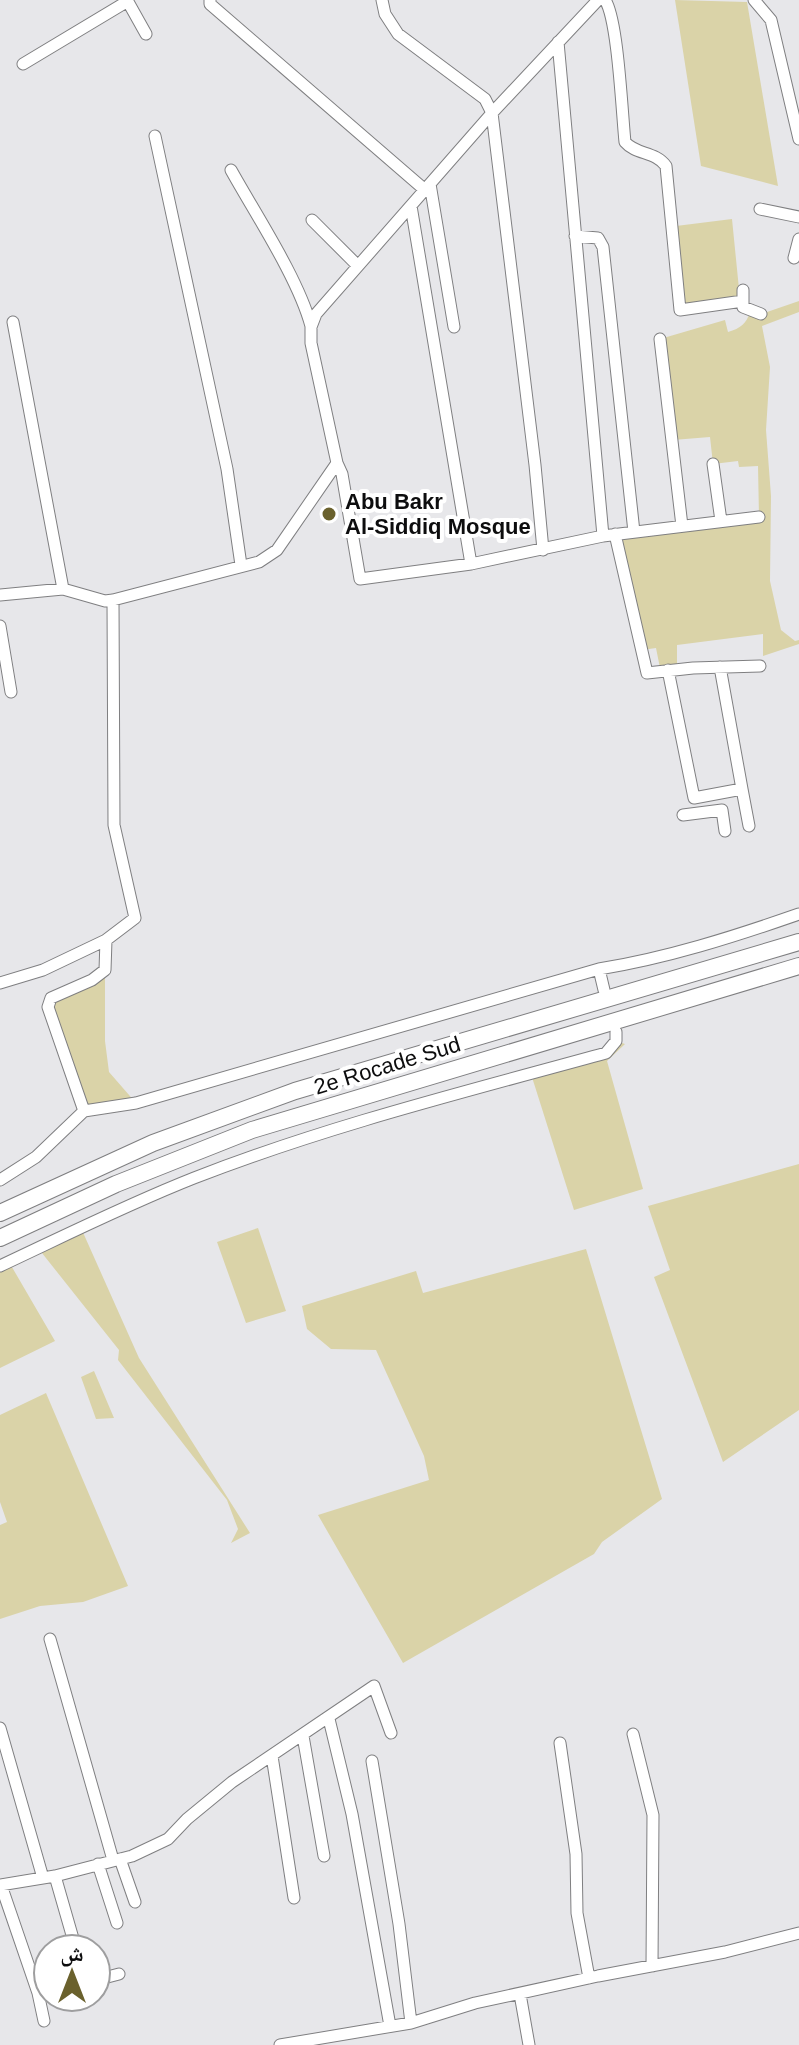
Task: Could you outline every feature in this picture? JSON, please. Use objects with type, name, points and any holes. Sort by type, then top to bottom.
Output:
[{"type":"highway","name":"2e Rocade Sud","points":[[0,1213],[139,1149],[283,1095],[799,942]]},
{"type":"highway","name":"2e Rocade Sud","points":[[0,1238],[116,1184],[252,1130],[799,966]]},
{"type":"street","points":[[210,0],[210,4],[428,187],[453,321],[430,319]]},
{"type":"street","points":[[382,0],[385,14],[398,34],[485,99],[492,113],[543,550]]},
{"type":"street","points":[[311,327],[316,314],[492,113],[598,0]]},
{"type":"street","points":[[605,0],[614,32],[625,142],[628,147],[659,157],[666,166],[680,310],[743,296],[743,307],[761,314]]},
{"type":"street","points":[[754,0],[771,20],[799,139]]},
{"type":"street","points":[[23,64],[128,1],[146,34]]},
{"type":"street","points":[[558,42],[575,236],[609,535],[647,673],[760,666]]},
{"type":"street","points":[[155,136],[227,469],[241,565]]},
{"type":"street","points":[[231,170],[306,309],[337,463],[342,474],[360,579],[471,564],[609,535],[759,517]]},
{"type":"street","points":[[411,206],[471,564]]},
{"type":"street","points":[[760,209],[799,217]]},
{"type":"street","points":[[312,220],[358,266]]},
{"type":"street","points":[[575,236],[598,238],[603,247],[634,532]]},
{"type":"street","points":[[794,258],[799,239]]},
{"type":"street","points":[[13,322],[63,589]]},
{"type":"street","points":[[660,339],[682,526]]},
{"type":"street","points":[[0,595],[63,589],[105,601],[113,600],[259,562],[277,550],[337,463]]},
{"type":"street","points":[[713,464],[721,521]]},
{"type":"street","points":[[0,983],[43,970],[106,940],[135,918],[114,825],[113,600]]},
{"type":"street","points":[[0,626],[11,692]]},
{"type":"street","points":[[720,667],[749,826]]},
{"type":"street","points":[[668,670],[694,798],[742,789]]},
{"type":"street","points":[[698,797],[701,812]]},
{"type":"street","points":[[683,815],[722,810],[725,831]]},
{"type":"street","points":[[0,1180],[36,1157],[84,1111],[136,1103],[599,969],[644,962],[739,936],[799,914]]},
{"type":"street","points":[[84,1111],[48,1007],[51,998],[92,980],[105,970],[106,940]]},
{"type":"street","points":[[599,969],[604,990]]},
{"type":"street","points":[[0,1266],[228,1166],[371,1119],[606,1053],[616,1041],[616,1032]]},
{"type":"street","points":[[50,1639],[116,1860],[135,1902]]},
{"type":"street","points":[[32,1964],[1,1885],[116,1860],[168,1839],[232,1782],[374,1686],[391,1733]]},
{"type":"street","points":[[329,1719],[352,1814],[390,2026]]},
{"type":"street","points":[[0,1728],[70,1933]]},
{"type":"street","points":[[633,1734],[653,1815],[652,1966]]},
{"type":"street","points":[[303,1736],[324,1856]]},
{"type":"street","points":[[560,1743],[576,1854],[577,1913],[589,1978]]},
{"type":"street","points":[[272,1756],[294,1898]]},
{"type":"street","points":[[372,1761],[399,1924],[411,2023]]},
{"type":"street","points":[[98,1864],[117,1923]]},
{"type":"street","points":[[280,2045],[411,2023],[475,2003],[725,1952],[799,1933]]},
{"type":"street","points":[[112,1976],[119,1974]]},
{"type":"street","points":[[520,1994],[529,2045]]},
{"type":"street","points":[[44,2013],[44,2021]]},
{"type":"shaded area","points":[[675,0],[747,2],[778,186],[701,166]]},
{"type":"shaded area","points":[[732,219],[740,299],[683,307],[676,226]]},
{"type":"shaded area","points":[[799,301],[799,312],[762,326],[770,367],[766,430],[771,496],[770,581],[781,630],[795,641],[799,640],[799,644],[763,656],[763,634],[677,645],[677,666],[660,668],[656,648],[642,650],[615,534],[759,517],[758,466],[739,467],[738,461],[713,464],[710,437],[673,440],[660,339],[725,320],[728,332],[742,325],[750,312],[761,314]]},
{"type":"shaded area","points":[[105,970],[105,1041],[109,1072],[136,1103],[84,1111],[51,998]]},
{"type":"shaded area","points":[[616,1041],[625,1044],[607,1061],[643,1189],[574,1210],[531,1074],[606,1053]]},
{"type":"shaded area","points":[[799,1164],[799,1410],[723,1462],[654,1277],[670,1270],[648,1206]]},
{"type":"shaded area","points":[[81,1228],[139,1358],[250,1533],[231,1543],[238,1529],[227,1500],[118,1360],[119,1350],[38,1248]]},
{"type":"shaded area","points":[[258,1228],[286,1311],[246,1323],[217,1242]]},
{"type":"shaded area","points":[[586,1249],[662,1499],[602,1542],[594,1554],[403,1663],[318,1515],[429,1480],[424,1456],[376,1350],[331,1349],[307,1329],[302,1306],[416,1271],[423,1293]]},
{"type":"shaded area","points":[[9,1262],[55,1341],[0,1368],[0,1266]]},
{"type":"shaded area","points":[[94,1371],[114,1418],[96,1419],[81,1377]]},
{"type":"shaded area","points":[[46,1393],[128,1586],[83,1602],[40,1606],[0,1619],[0,1525],[7,1522],[0,1502],[0,1415]]},
{"type":"place","name":"Abu Bakr Al-Siddiq Mosque","points":[[329,514]]}]
